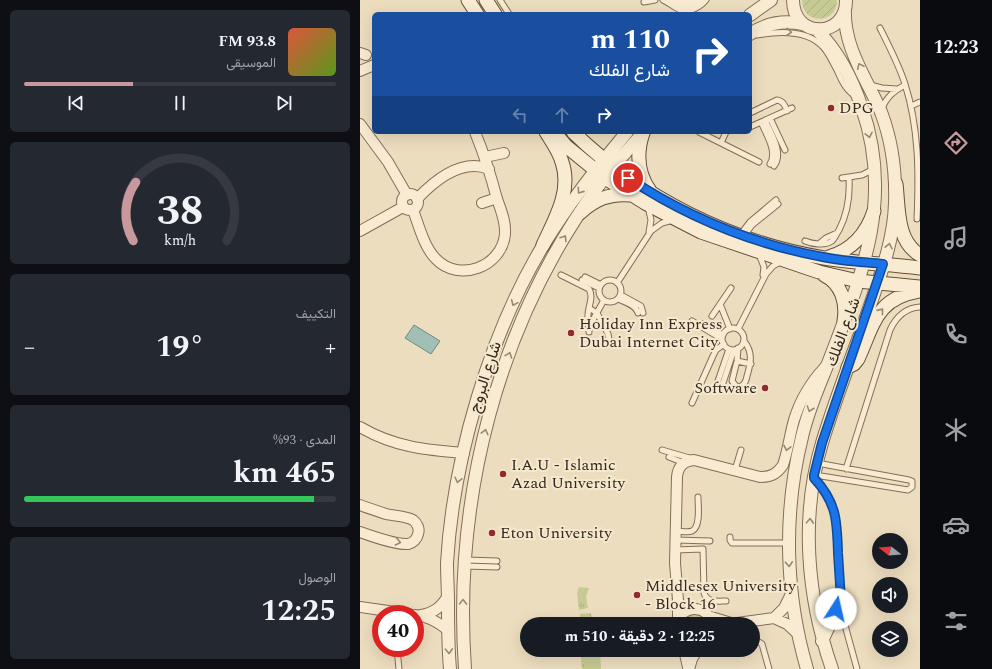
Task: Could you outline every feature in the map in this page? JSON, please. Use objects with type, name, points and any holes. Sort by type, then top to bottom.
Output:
[{"type":"main road","points":[[468,0],[475,12]]},
{"type":"main road","points":[[486,0],[493,12]]},
{"type":"main road","points":[[543,245],[563,199],[565,185],[565,172],[562,161],[558,151],[547,134]]},
{"type":"main road","points":[[556,134],[566,146],[600,174],[631,195]]},
{"type":"main road","points":[[575,134],[649,199],[676,220],[714,237],[819,272],[858,281],[920,288]]},
{"type":"main road","points":[[643,134],[639,149],[639,165],[649,199]]},
{"type":"main road","points":[[896,184],[903,236],[909,246],[920,255]]},
{"type":"main road","points":[[580,213],[588,205],[598,199],[620,194],[631,195],[649,199],[742,235],[784,249],[825,258],[920,268]]},
{"type":"main road","points":[[825,258],[845,250],[854,244],[867,229],[874,211]]},
{"type":"main road","points":[[819,272],[832,280],[842,293],[846,312],[844,321]]},
{"type":"main road","points":[[848,367],[854,364],[858,359],[879,312],[895,298],[920,291]]},
{"type":"street","points":[[673,0],[678,4],[684,5],[698,0]]},
{"type":"street","points":[[752,14],[771,0]]},
{"type":"street","points":[[793,0],[793,10],[797,18],[807,27],[817,30],[826,29],[835,25],[841,18],[846,2]]},
{"type":"street","name":"شارع الفلك","points":[[832,669],[822,641],[810,575],[810,508],[814,477],[822,443],[878,283],[893,228],[896,184],[890,143],[881,113],[849,43],[845,25],[846,2]]},
{"type":"street","points":[[752,33],[757,29],[770,24],[785,22],[803,24]]},
{"type":"street","name":"شارع الفلك","points":[[807,669],[798,634],[792,592],[788,543],[792,495],[802,438],[810,406],[844,321],[858,281],[871,236],[874,211],[875,168],[870,135],[858,97],[842,60],[828,41],[817,30]]},
{"type":"street","points":[[360,71],[372,66]]},
{"type":"street","points":[[360,232],[408,208],[418,205],[417,199],[413,195],[407,194],[388,162],[362,130]]},
{"type":"street","points":[[407,194],[402,201],[408,208],[432,256],[444,266],[459,271],[467,271],[482,267],[489,263],[503,244],[505,229],[489,169],[476,134]]},
{"type":"street","name":"شارع البروج","points":[[450,669],[447,564],[451,522],[455,491],[464,453],[488,367],[522,284],[543,245],[608,164],[626,134]]},
{"type":"street","name":"شارع البروج","points":[[608,164],[641,134]]},
{"type":"street","points":[[466,166],[478,154],[483,152],[504,153]]},
{"type":"street","points":[[417,199],[434,183],[449,173],[466,166],[473,165],[489,169]]},
{"type":"street","name":"شارع البروج","points":[[465,669],[462,622],[464,563],[476,469],[489,418],[504,367],[516,335],[545,272],[580,213],[600,174]]},
{"type":"street","points":[[482,203],[497,198]]},
{"type":"street","points":[[677,617],[676,543],[678,471],[680,466],[689,461],[735,470],[760,477],[767,477],[774,474],[783,465],[794,418],[800,403],[814,380],[827,364]]},
{"type":"street","points":[[360,427],[381,438],[406,447],[464,453]]},
{"type":"street","points":[[360,505],[386,514],[413,520],[419,529],[416,539],[412,543],[406,544],[360,532]]},
{"type":"street","points":[[676,582],[682,596],[692,606],[704,612],[708,617]]},
{"type":"street","points":[[760,621],[774,618],[784,608],[792,592]]},
{"type":"street","points":[[424,614],[435,611],[443,604],[448,596]]},
{"type":"street","points":[[822,641],[841,600]]},
{"type":"street","points":[[360,607],[372,609]]},
{"type":"street","points":[[681,617],[687,610],[698,609]]},
{"type":"street","points":[[424,617],[436,621],[448,630]]},
{"type":"street","points":[[774,618],[787,624],[798,634]]},
{"type":"street","points":[[686,657],[689,669]]},
{"type":"street","points":[[689,669],[693,657]]},
{"type":"lane","points":[[500,0],[507,12]]},
{"type":"lane","points":[[644,2],[654,0]]},
{"type":"lane","points":[[663,0],[678,10],[683,11],[694,9],[703,4],[706,0]]},
{"type":"lane","points":[[880,28],[890,47],[905,85],[911,106],[915,128],[918,171],[917,219]]},
{"type":"lane","points":[[752,35],[785,31],[800,34],[815,41],[824,48],[845,86],[858,97]]},
{"type":"lane","points":[[868,84],[882,88],[897,89]]},
{"type":"lane","points":[[881,113],[886,100],[897,89],[905,85]]},
{"type":"lane","points":[[752,112],[777,100],[781,101],[790,109],[752,126]]},
{"type":"lane","points":[[911,106],[920,102]]},
{"type":"lane","points":[[766,120],[784,150]]},
{"type":"lane","points":[[766,120],[773,151],[772,165]]},
{"type":"lane","points":[[703,134],[759,162]]},
{"type":"lane","points":[[721,143],[725,134]]},
{"type":"lane","points":[[842,178],[862,175],[875,168]]},
{"type":"lane","points":[[805,241],[812,244],[820,243],[826,238],[837,233],[846,212],[849,195],[849,178]]},
{"type":"lane","points":[[647,237],[651,220],[649,199]]},
{"type":"lane","points":[[742,235],[747,225],[777,202]]},
{"type":"lane","points":[[617,283],[651,231],[662,223],[676,220]]},
{"type":"lane","points":[[757,252],[763,261],[763,278]]},
{"type":"lane","points":[[692,403],[713,356],[725,335],[738,329],[763,278],[773,266],[785,261]]},
{"type":"lane","points":[[561,275],[589,289],[591,296],[588,321],[589,330],[604,300]]},
{"type":"lane","points":[[584,278],[600,286]]},
{"type":"lane","points":[[607,281],[614,281],[621,288],[619,297],[613,302],[604,300],[600,295],[600,286],[607,281]]},
{"type":"lane","points":[[712,316],[731,288]]},
{"type":"lane","points":[[619,297],[637,309],[640,313]]},
{"type":"lane","points":[[720,305],[725,335],[734,349],[738,361],[732,381],[736,387],[740,387],[743,385],[750,364],[751,354],[744,341],[742,332],[738,329]]},
{"type":"lane","points":[[846,469],[890,330],[895,320],[903,312],[913,307],[920,307]]},
{"type":"lane","points":[[589,308],[597,313],[609,339],[602,345],[594,342]]},
{"type":"lane","points":[[692,320],[725,335]]},
{"type":"lane","points":[[721,382],[734,349],[742,345],[744,341]]},
{"type":"lane","points":[[738,361],[750,364]]},
{"type":"lane","points":[[662,450],[689,457],[689,461]]},
{"type":"lane","points":[[735,470],[741,450]]},
{"type":"lane","points":[[669,457],[689,461]]},
{"type":"lane","points":[[814,477],[908,490],[912,487],[912,481],[909,480],[817,463]]},
{"type":"lane","points":[[814,477],[826,493],[837,522],[841,600],[846,629],[857,669]]},
{"type":"lane","points":[[676,543],[696,528],[698,523],[698,496]]},
{"type":"lane","points":[[730,537],[732,543],[788,543]]},
{"type":"lane","points":[[676,543],[710,541]]},
{"type":"lane","points":[[676,543],[704,552],[705,597],[712,601],[726,601]]},
{"type":"lane","points":[[464,563],[497,564]]},
{"type":"lane","points":[[760,643],[762,644],[769,669]]},
{"type":"lane","points":[[398,657],[399,669]]},
{"type":"green space","points":[[802,0],[837,0],[836,8],[832,14],[820,19],[813,18],[808,14],[804,8]]},
{"type":"green space","points":[[579,587],[589,588],[586,597],[588,608],[579,610],[577,592]]},
{"type":"green space","points":[[591,613],[591,617],[580,617],[580,614]]},
{"type":"green space","points":[[700,613],[704,617],[688,617]]},
{"type":"green space","points":[[581,657],[600,657],[601,669],[582,669]]},
{"type":"water","points":[[414,325],[440,341],[431,354],[405,338]]},
{"type":"place","name":"DPG","points":[[831,108]]},
{"type":"place","name":"Holiday Inn Express Dubai Internet City","points":[[571,333]]},
{"type":"place","name":"Software","points":[[765,388]]},
{"type":"place","name":"I.A.U - Islamic Azad University","points":[[503,474]]},
{"type":"place","name":"Eton University","points":[[492,533]]},
{"type":"place","name":"Middlesex University - Block 16","points":[[637,595]]},
{"type":"route","points":[[628,178],[681,210],[710,223],[764,243],[825,258],[883,264],[878,283],[822,443],[814,475],[814,478],[826,493],[836,515],[841,600],[836,609]]}]
